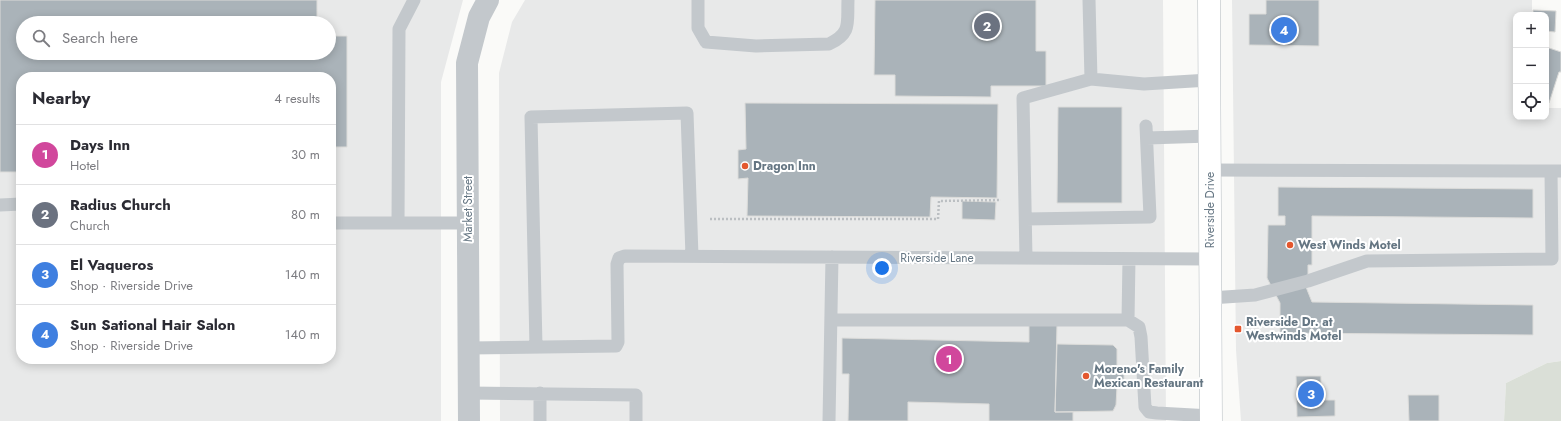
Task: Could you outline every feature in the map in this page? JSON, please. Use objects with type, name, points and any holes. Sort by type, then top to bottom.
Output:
[{"type":"main road","name":"Riverside Drive","points":[[1208,0],[1211,170],[1211,419]]},
{"type":"street","name":"Market Street","points":[[469,421],[467,63],[480,17],[488,0]]},
{"type":"lane","points":[[398,223],[399,29],[414,0]]},
{"type":"lane","points":[[698,0],[698,28],[706,42],[756,46],[829,44],[839,39],[847,30],[848,0]]},
{"type":"lane","points":[[1089,0],[1091,79]]},
{"type":"lane","points":[[1026,258],[1023,98],[1091,79],[1144,84],[1209,80]]},
{"type":"lane","points":[[469,348],[536,347],[531,117],[688,113],[692,256]]},
{"type":"lane","points":[[1026,219],[1150,217],[1147,132],[1210,136]]},
{"type":"lane","points":[[1210,298],[1255,295],[1308,281],[1367,261],[1552,259],[1556,171],[1211,170]]},
{"type":"lane","points":[[0,205],[16,204]]},
{"type":"lane","points":[[336,223],[468,223]]},
{"type":"lane","name":"Riverside Lane","points":[[536,347],[616,346],[618,342],[617,264],[619,258],[664,255],[1210,259]]},
{"type":"lane","points":[[829,421],[832,257]]},
{"type":"lane","points":[[1128,320],[1129,259]]},
{"type":"lane","points":[[830,320],[1128,320],[1139,327],[1141,337],[1145,407],[1149,412],[1211,419]]},
{"type":"lane","points":[[469,393],[636,395],[636,421]]},
{"type":"lane","points":[[540,393],[540,421]]},
{"type":"path","points":[[710,219],[938,219],[939,201],[1001,200]]},
{"type":"shaded area","points":[[0,0],[463,0],[441,82],[441,421],[0,421]]},
{"type":"shaded area","points":[[525,0],[1163,0],[1166,421],[500,421],[499,73],[512,22]]},
{"type":"shaded area","points":[[1232,0],[1532,0],[1532,12],[1513,12],[1513,120],[1549,120],[1549,108],[1561,108],[1561,361],[1547,363],[1506,383],[1504,421],[1241,421],[1236,350]]},
{"type":"shaded area","points":[[1561,361],[1561,421],[1504,421],[1506,383],[1547,363]]},
{"type":"building","points":[[0,0],[317,0],[317,16],[16,16],[16,60],[336,60],[336,36],[347,36],[347,147],[336,147],[336,72],[16,72],[16,172],[0,172]]},
{"type":"building","points":[[875,0],[1036,0],[1036,51],[1046,51],[1046,86],[991,86],[991,97],[895,96],[895,75],[874,75]]},
{"type":"building","points":[[1266,0],[1319,0],[1319,46],[1249,45],[1249,14],[1266,14]]},
{"type":"building","points":[[1533,10],[1556,11],[1555,32],[1549,31],[1549,12],[1533,12]]},
{"type":"building","points":[[1549,48],[1561,52],[1561,72],[1559,72],[1549,103]]},
{"type":"building","points":[[745,103],[998,104],[997,198],[931,197],[930,217],[747,216],[748,178],[738,179],[738,150],[746,149]]},
{"type":"building","points":[[1058,107],[1122,107],[1122,203],[1057,203]]},
{"type":"building","name":"West Winds Motel","points":[[1278,187],[1533,189],[1533,218],[1312,216],[1312,265],[1308,265],[1308,276],[1302,277],[1312,302],[1533,305],[1533,335],[1280,333],[1280,303],[1267,278],[1268,225],[1285,225],[1285,216],[1278,216]]},
{"type":"building","points":[[962,201],[996,202],[995,220],[962,219]]},
{"type":"building","points":[[1029,323],[1057,324],[1055,412],[1073,412],[1073,421],[989,421],[989,404],[908,402],[908,421],[848,421],[849,374],[842,374],[842,338],[1029,342]]},
{"type":"building","points":[[1057,344],[1113,345],[1117,349],[1117,371],[1124,371],[1124,386],[1117,387],[1116,405],[1113,411],[1055,412]]},
{"type":"building","points":[[1296,376],[1321,376],[1321,388],[1325,388],[1325,400],[1335,400],[1335,416],[1297,417]]},
{"type":"building","points":[[1408,395],[1439,395],[1439,421],[1409,421]]},
{"type":"place","name":"Radius Church","points":[[987,26]]},
{"type":"place","name":"Sun Sational Hair Salon","points":[[1284,30]]},
{"type":"place","name":"Dragon Inn","points":[[745,166]]},
{"type":"place","name":"West Winds Motel","points":[[1290,245]]},
{"type":"place","name":"Riverside Dr. at Westwinds Motel","points":[[1238,329]]},
{"type":"place","name":"Days Inn","points":[[949,359]]},
{"type":"place","name":"Moreno's Family Mexican Restaurant","points":[[1086,376]]},
{"type":"place","name":"El Vaqueros","points":[[1311,394]]}]
